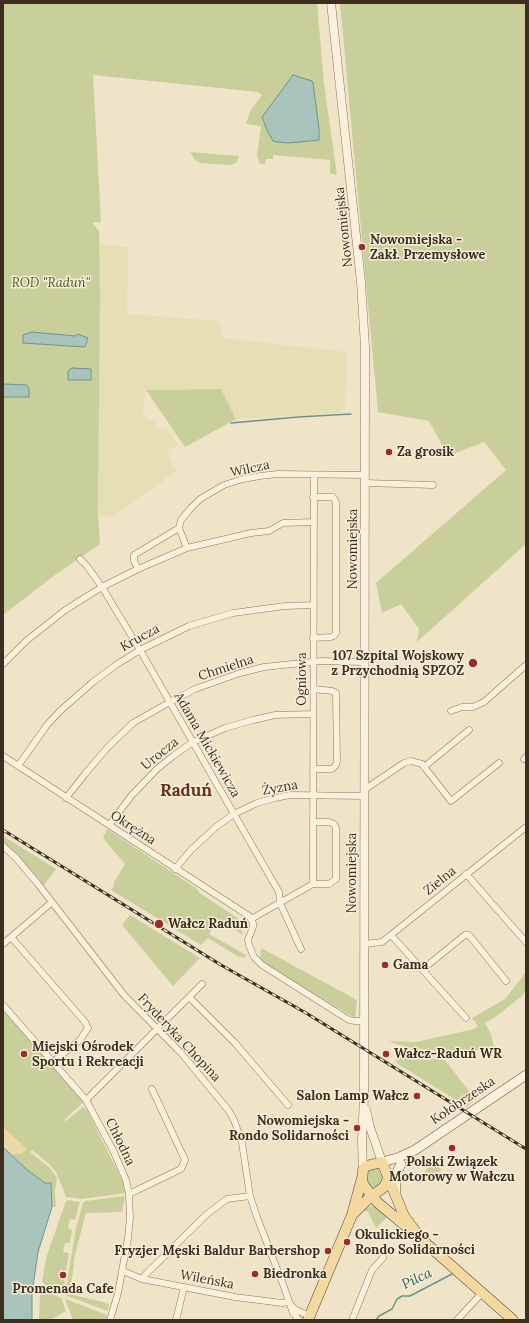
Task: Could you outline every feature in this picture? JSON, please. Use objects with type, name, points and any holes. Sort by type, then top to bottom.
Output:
[{"type":"main road","name":"Kołobrzeska","points":[[382,1162],[397,1158],[415,1150],[526,1075]]},
{"type":"main road","name":"Kołobrzeska","points":[[388,1180],[415,1150]]},
{"type":"main road","points":[[309,1318],[352,1215],[362,1174],[369,1164],[382,1162],[388,1180],[404,1216],[421,1239]]},
{"type":"main road","points":[[398,1203],[395,1180],[397,1170],[401,1164]]},
{"type":"main road","points":[[362,1174],[364,1184],[371,1196],[377,1202],[512,1320]]},
{"type":"main road","points":[[352,1215],[371,1196],[384,1187],[388,1180]]},
{"type":"street","name":"Nowomiejska","points":[[331,3],[362,282],[365,347],[364,1097],[362,1174]]},
{"type":"street","name":"Wilcza","points":[[179,528],[181,520],[200,499],[224,485],[260,476],[294,474],[314,475],[433,485]]},
{"type":"street","name":"Ogniowa","points":[[313,884],[314,475]]},
{"type":"street","points":[[313,497],[333,497],[336,502],[336,633],[331,638],[313,638]]},
{"type":"street","points":[[3,664],[26,641],[64,611],[102,587],[138,569],[187,548],[251,533],[269,531],[283,523],[314,522]]},
{"type":"street","points":[[138,569],[134,561],[134,555],[179,528],[187,548]]},
{"type":"street","name":"Adama Mickiewicza","points":[[80,559],[102,587],[140,650],[279,892],[280,902],[301,950]]},
{"type":"street","name":"Krucza","points":[[18,766],[47,725],[60,711],[93,682],[140,650],[189,626],[233,613],[285,606],[314,605]]},
{"type":"street","name":"Chmielna","points":[[66,798],[120,734],[133,722],[195,690],[240,673],[264,667],[321,661],[365,662]]},
{"type":"street","points":[[451,711],[462,707],[473,707],[484,702],[526,665]]},
{"type":"street","points":[[313,769],[332,769],[336,765],[338,697],[336,693],[332,691],[314,690]]},
{"type":"street","name":"Urocza","points":[[109,825],[132,795],[157,769],[193,742],[226,728],[253,720],[275,715],[313,714]]},
{"type":"street","points":[[424,766],[470,730]]},
{"type":"street","name":"Okrężna","points":[[3,756],[251,919]]},
{"type":"street","points":[[364,793],[404,763],[411,761],[422,764],[451,801],[500,763]]},
{"type":"street","name":"Żyzna","points":[[175,869],[205,836],[234,814],[257,804],[290,795],[364,793]]},
{"type":"street","points":[[313,822],[329,822],[334,824],[336,828],[336,879],[329,884],[313,884],[251,919],[253,927],[248,940],[249,945],[258,961],[267,969],[349,1020],[363,1021]]},
{"type":"street","name":"Zielna","points":[[364,944],[382,942],[526,827]]},
{"type":"street","name":"Fryderyka Chopina","points":[[3,846],[16,858],[52,902],[120,991],[190,1063],[217,1094],[234,1120],[242,1143],[250,1196],[289,1303],[295,1316],[299,1320]]},
{"type":"street","points":[[466,874],[526,942]]},
{"type":"street","points":[[3,944],[52,902]]},
{"type":"street","points":[[391,935],[466,1018]]},
{"type":"street","points":[[423,969],[465,935],[469,935],[506,981]]},
{"type":"street","points":[[11,937],[85,1022],[88,1028],[80,1040],[53,1062]]},
{"type":"street","points":[[86,1100],[156,1028],[202,984]]},
{"type":"street","points":[[189,997],[235,1043],[288,1105]]},
{"type":"street","name":"Chłodna","points":[[3,1005],[86,1100],[120,1165],[129,1194],[130,1218],[118,1293],[110,1320]]},
{"type":"street","points":[[129,1194],[163,1179],[181,1169],[185,1160],[152,1088]]},
{"type":"street","name":"Nowomiejska","points":[[364,1097],[367,1118],[382,1162]]},
{"type":"street","points":[[142,1279],[207,1214],[227,1198],[250,1196]]},
{"type":"street","points":[[352,1320],[372,1270],[383,1258]]},
{"type":"street","name":"Wileńska","points":[[122,1271],[142,1279],[235,1297],[289,1303]]},
{"type":"street","points":[[176,1320],[184,1287]]},
{"type":"street","points":[[457,1320],[482,1293]]},
{"type":"street","points":[[289,1303],[296,1310],[309,1318]]},
{"type":"shaded area","points":[[99,244],[128,247],[127,314],[220,321],[222,338],[347,352],[345,408],[340,413],[236,419],[221,389],[146,390],[142,412],[148,420],[155,419],[157,430],[166,427],[178,445],[167,451],[172,464],[178,470],[114,516],[98,517]]},
{"type":"green space","name":"ROD \"Raduń\"","points":[[3,3],[317,3],[324,84],[337,175],[330,173],[330,160],[273,155],[273,159],[266,159],[265,164],[260,164],[257,156],[261,126],[246,124],[250,111],[262,95],[258,92],[93,75],[101,222],[92,222],[99,231],[100,294],[98,517],[100,544],[55,575],[3,615]]},
{"type":"green space","points":[[340,3],[526,3],[526,544],[417,642],[419,629],[401,604],[382,613],[376,583],[506,470],[484,442],[448,456],[429,421],[378,412]]},
{"type":"green space","points":[[190,152],[239,156],[236,163],[230,165],[200,163],[195,160]]},
{"type":"green space","points":[[221,389],[236,419],[185,447],[146,390]]},
{"type":"green space","points":[[107,829],[196,888],[200,893],[239,919],[243,935],[218,919],[209,934],[246,955],[244,958],[237,956],[208,938],[201,945],[111,890],[125,864],[103,838]]},
{"type":"green space","points":[[3,836],[56,869],[44,885],[38,884],[3,846]]},
{"type":"green space","points":[[130,915],[200,958],[173,986],[122,925]]},
{"type":"green space","points":[[261,948],[357,1000],[355,1018],[260,962]]},
{"type":"green space","points":[[526,972],[526,990],[522,996],[494,1018],[485,1023],[491,1034],[494,1047],[472,1051],[438,1051],[406,1047],[388,1041],[416,1042],[474,1029],[478,1026],[472,1018],[505,999]]},
{"type":"green space","points":[[3,1005],[86,1100],[64,1120],[66,1121],[83,1107],[87,1110],[123,1182],[125,1193],[82,1199],[66,1197],[56,1172],[48,1163],[32,1150],[30,1152],[50,1168],[57,1178],[55,1192],[56,1207],[52,1207],[51,1183],[45,1183],[26,1169],[3,1147]]},
{"type":"green space","points":[[400,1056],[445,1060],[475,1099],[467,1107],[395,1062]]},
{"type":"green space","points":[[433,1164],[439,1166],[441,1170],[435,1177],[428,1179],[425,1177],[424,1172]]},
{"type":"green space","points":[[376,1167],[380,1169],[384,1177],[383,1182],[375,1188],[366,1180],[369,1169]]},
{"type":"green space","points":[[125,1196],[122,1212],[86,1213],[75,1255],[70,1294],[106,1303],[109,1305],[108,1311],[65,1294],[76,1228],[83,1203],[86,1201]]},
{"type":"green space","points":[[66,1201],[80,1202],[75,1220],[70,1219],[68,1228],[72,1230],[70,1243],[65,1243],[63,1252],[69,1253],[66,1271],[60,1270],[59,1279],[65,1281],[63,1293],[61,1294],[45,1288],[45,1284],[42,1282],[46,1258]]},
{"type":"green space","points":[[370,1206],[376,1207],[387,1217],[376,1228],[368,1212],[363,1210]]},
{"type":"green space","points":[[44,1291],[61,1298],[66,1311],[50,1320],[39,1320],[40,1295]]},
{"type":"green space","points":[[65,1299],[107,1315],[106,1320],[73,1320]]},
{"type":"sand","points":[[3,1127],[27,1149],[23,1153],[10,1155],[3,1147]]},
{"type":"water","points":[[293,75],[312,81],[313,83],[319,140],[289,143],[277,142],[273,141],[267,130],[262,117]]},
{"type":"water","points":[[32,332],[75,336],[78,334],[88,338],[85,347],[23,343],[23,335]]},
{"type":"water","points":[[72,368],[91,369],[91,380],[68,380],[68,371]]},
{"type":"water","points":[[3,384],[27,385],[29,389],[29,397],[3,397]]},
{"type":"water","points":[[3,1147],[26,1169],[45,1183],[51,1183],[52,1207],[38,1252],[32,1293],[32,1320],[3,1320]]},
{"type":"waterway","points":[[231,423],[351,414]]},
{"type":"waterway","name":"Pilca","points":[[376,1320],[379,1316],[392,1309],[397,1299],[402,1296],[410,1296],[452,1274]]},
{"type":"railway","points":[[3,830],[221,965],[306,1013],[526,1149]]},
{"type":"place","name":"Nowomiejska - Zakł. Przemysłowe","points":[[362,247]]},
{"type":"place","name":"Za grosik","points":[[389,452]]},
{"type":"place","name":"107 Szpital Wojskowy z Przychodnią SPZOZ","points":[[473,663]]},
{"type":"place","name":"Wałcz Raduń","points":[[159,924]]},
{"type":"place","name":"Gama","points":[[385,965]]},
{"type":"place","name":"Miejski Ośrodek Sportu i Rekreacji","points":[[24,1054]]},
{"type":"place","name":"Wałcz-Raduń WR","points":[[386,1054]]},
{"type":"place","name":"Salon Lamp Wałcz","points":[[417,1096]]},
{"type":"place","name":"Nowomiejska - Rondo Solidarności","points":[[357,1128]]},
{"type":"place","name":"Polski Związek Motorowy w Wałczu","points":[[452,1148]]},
{"type":"place","name":"Okulickiego - Rondo Solidarności","points":[[347,1242]]},
{"type":"place","name":"Fryzjer Męski Baldur Barbershop","points":[[328,1251]]},
{"type":"place","name":"Biedronka","points":[[255,1274]]},
{"type":"place","name":"Promenada Cafe","points":[[63,1275]]},
{"type":"district","name":"Raduń","points":[[186,791]]}]
